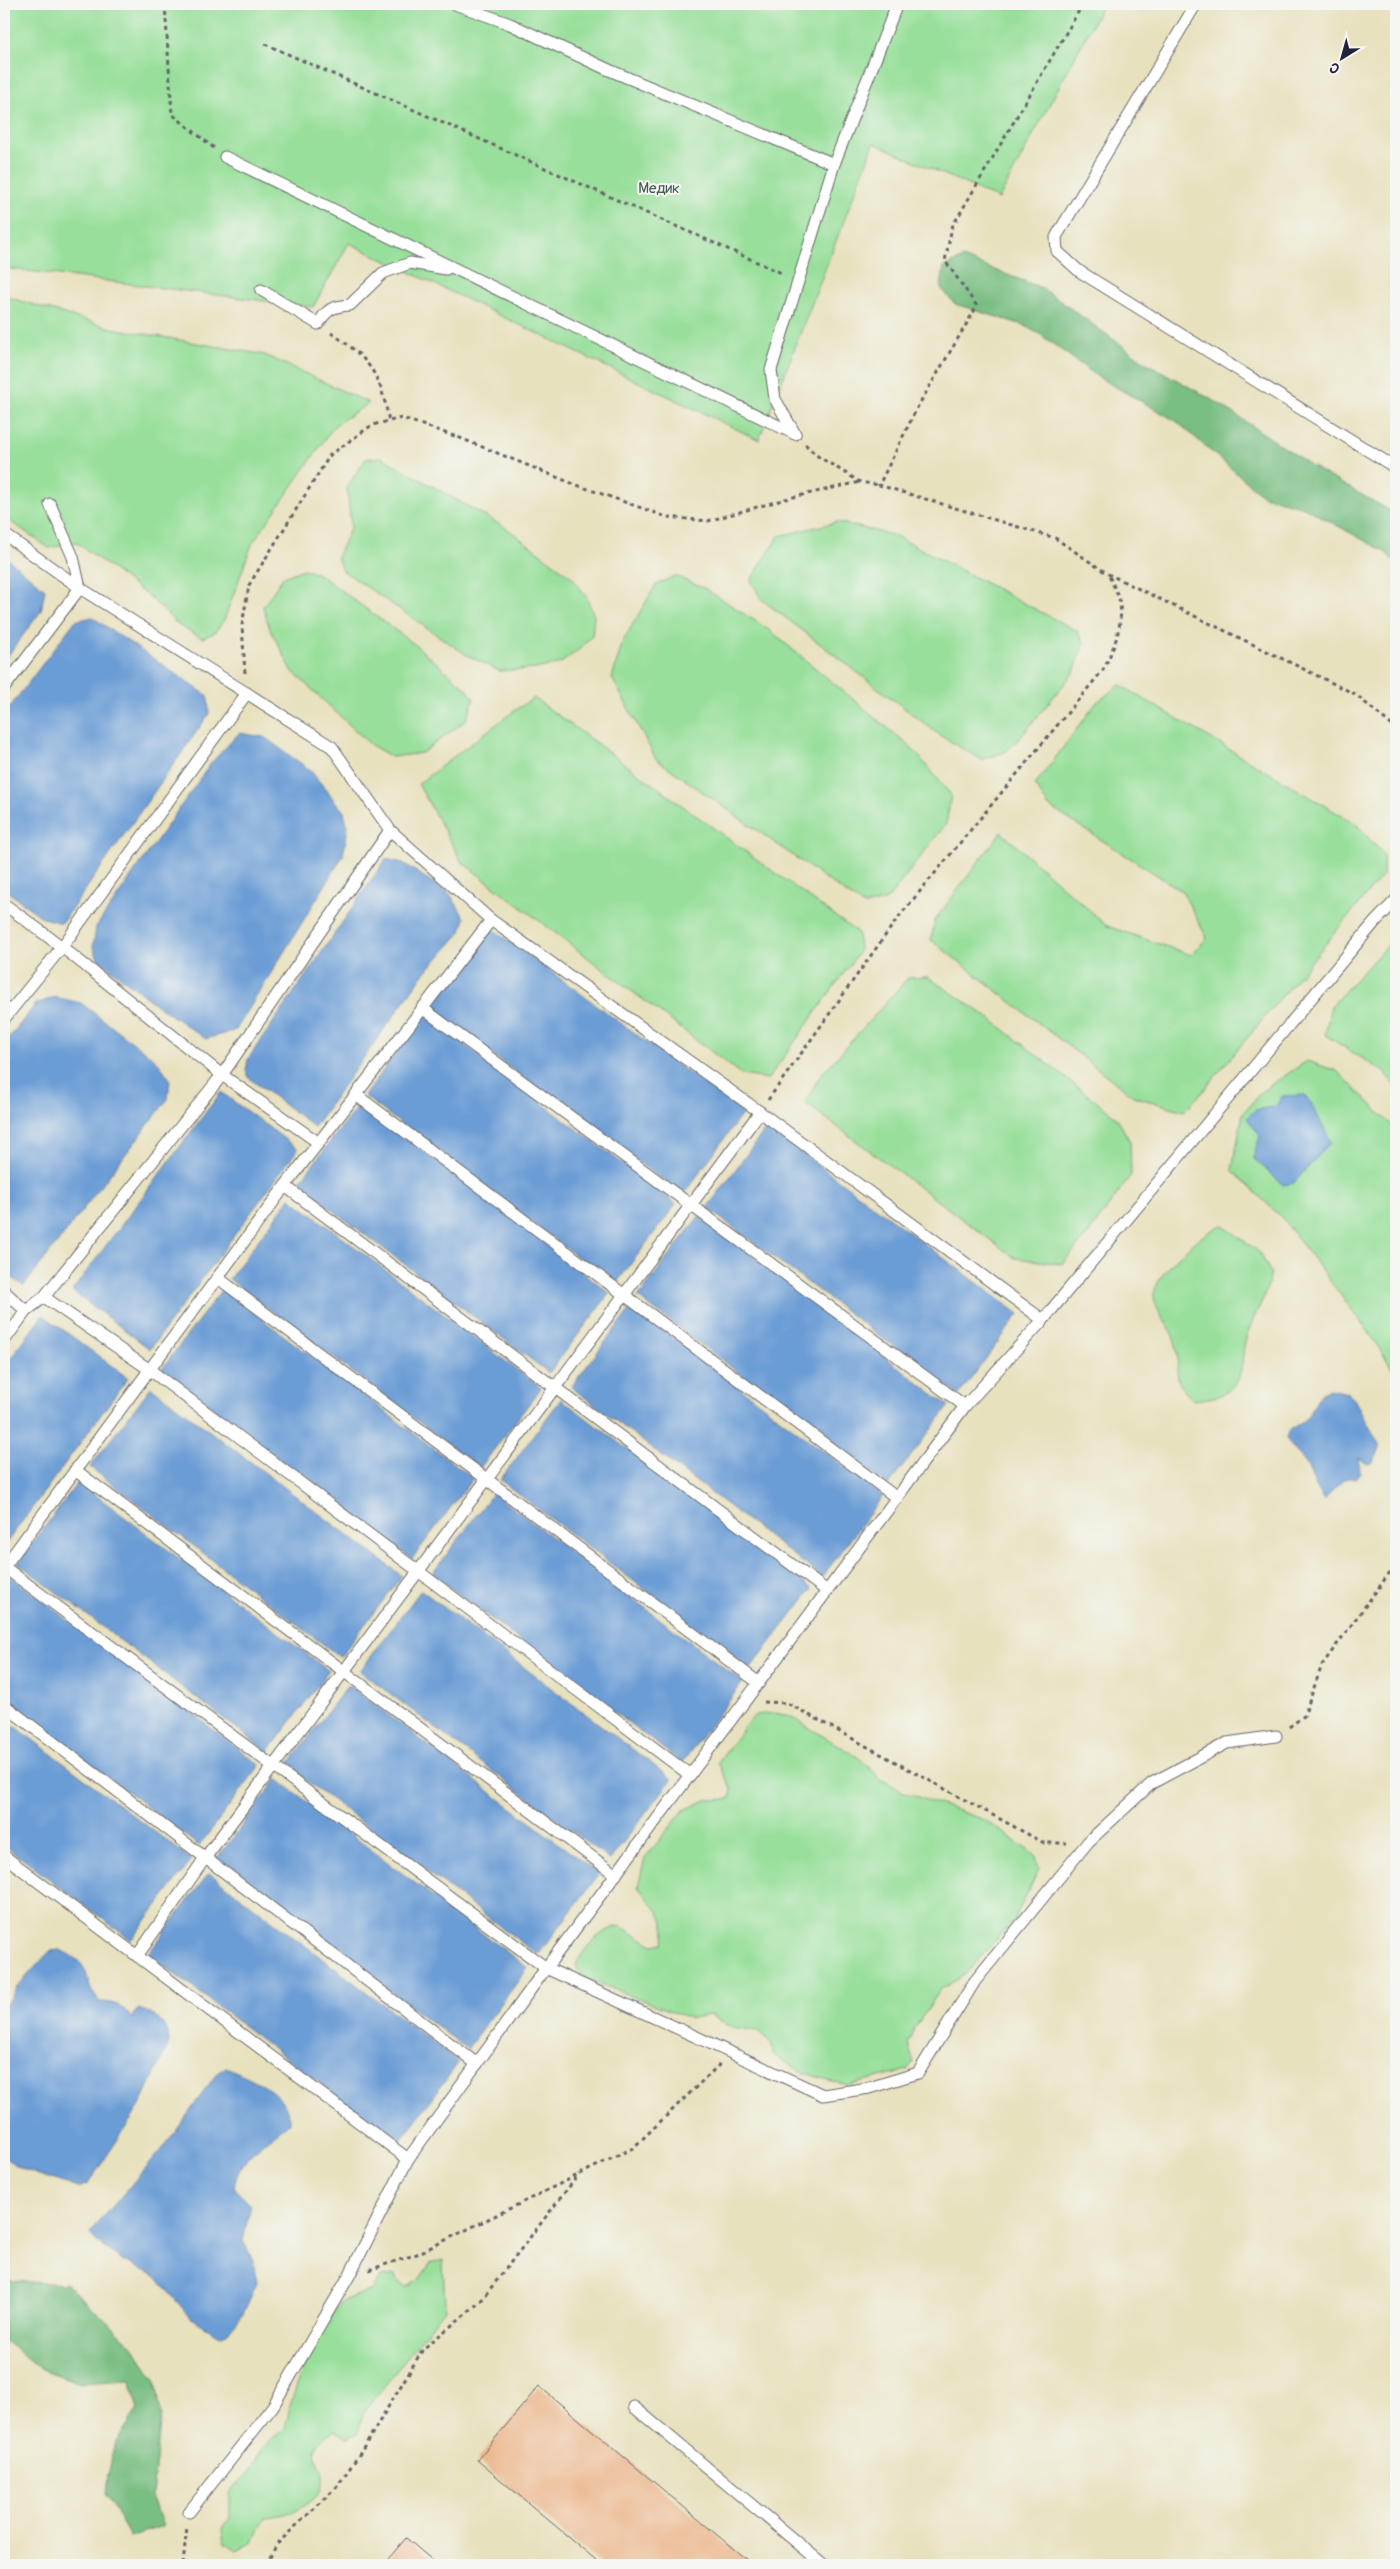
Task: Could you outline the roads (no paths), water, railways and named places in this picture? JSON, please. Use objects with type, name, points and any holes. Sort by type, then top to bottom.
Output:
[{"type":"lane","points":[[455,4],[510,24],[609,70],[834,164]]},
{"type":"lane","points":[[225,158],[795,434],[774,399],[772,370],[834,164],[898,4]]},
{"type":"lane","points":[[1196,4],[1056,237],[1057,251],[1079,271],[1396,468]]},
{"type":"lane","points":[[261,290],[318,324],[326,311],[334,306],[350,305],[383,273],[410,263],[458,270]]},
{"type":"lane","points":[[4,688],[80,588],[73,557],[50,504]]},
{"type":"lane","points":[[4,534],[80,588],[332,746],[390,830],[491,920],[760,1112],[1043,1320]]},
{"type":"lane","points":[[4,1019],[62,947],[247,693]]},
{"type":"lane","points":[[4,1341],[26,1311],[44,1297],[222,1075],[390,830]]},
{"type":"lane","points":[[189,2512],[273,2406],[349,2276],[408,2159],[546,1968],[896,1498],[965,1406],[1043,1320],[1396,900]]},
{"type":"lane","points":[[4,904],[62,947],[222,1075],[319,1143]]},
{"type":"lane","points":[[491,920],[286,1186],[4,1567],[546,1968],[823,2094],[869,2088],[918,2073],[975,1981],[1088,1842],[1152,1784],[1227,1743],[1276,1736]]},
{"type":"lane","points":[[422,1008],[965,1406]]},
{"type":"lane","points":[[356,1095],[896,1498]]},
{"type":"lane","points":[[137,1956],[205,1858],[760,1112]]},
{"type":"lane","points":[[286,1186],[827,1591]]},
{"type":"lane","points":[[218,1278],[488,1478],[759,1683]]},
{"type":"lane","points":[[4,1291],[26,1311]]},
{"type":"lane","points":[[44,1297],[150,1370],[690,1775]]},
{"type":"lane","points":[[75,1470],[616,1875]]},
{"type":"lane","points":[[4,1705],[477,2064]]},
{"type":"lane","points":[[4,1856],[408,2159]]},
{"type":"lane","points":[[634,2407],[824,2565]]},
{"type":"water","points":[[4,556],[45,589],[41,611],[4,661]]},
{"type":"water","points":[[92,617],[208,696],[209,714],[62,923],[43,918],[4,889],[4,715],[75,621]]},
{"type":"water","points":[[239,733],[264,737],[310,770],[344,812],[348,828],[343,856],[236,1030],[206,1039],[155,1004],[98,959],[93,947],[96,927],[211,763]]},
{"type":"water","points":[[386,859],[403,863],[450,894],[465,918],[461,932],[423,975],[314,1127],[249,1078],[246,1071],[248,1059]]},
{"type":"water","points":[[490,927],[743,1113],[683,1195],[430,1009]]},
{"type":"water","points":[[55,997],[81,1003],[157,1061],[170,1079],[168,1099],[24,1286],[4,1273],[4,1044],[36,1004]]},
{"type":"water","points":[[425,1015],[676,1204],[615,1285],[364,1096]]},
{"type":"water","points":[[221,1092],[298,1149],[150,1349],[72,1291]]},
{"type":"water","points":[[1304,1095],[1311,1103],[1331,1142],[1294,1183],[1283,1185],[1253,1158],[1260,1136],[1247,1118],[1255,1110],[1276,1106],[1282,1096]]},
{"type":"water","points":[[360,1103],[610,1293],[549,1373],[298,1184]]},
{"type":"water","points":[[767,1127],[1019,1314],[959,1395],[707,1208]]},
{"type":"water","points":[[290,1198],[541,1388],[480,1468],[229,1279]]},
{"type":"water","points":[[699,1216],[949,1406],[888,1486],[638,1297]]},
{"type":"water","points":[[222,1289],[473,1478],[412,1559],[161,1370]]},
{"type":"water","points":[[632,1307],[883,1496],[822,1577],[571,1387]]},
{"type":"water","points":[[43,1315],[128,1378],[4,1546],[4,1367]]},
{"type":"water","points":[[151,1387],[402,1576],[340,1657],[90,1467]]},
{"type":"water","points":[[1330,1389],[1348,1393],[1354,1399],[1379,1444],[1379,1451],[1372,1463],[1367,1464],[1359,1458],[1360,1473],[1357,1477],[1343,1479],[1324,1500],[1316,1488],[1308,1467],[1286,1437],[1293,1427],[1308,1416],[1319,1396]]},
{"type":"water","points":[[561,1399],[812,1589],[750,1669],[500,1480]]},
{"type":"water","points":[[78,1482],[329,1671],[268,1752],[18,1563]]},
{"type":"water","points":[[493,1493],[743,1682],[682,1763],[432,1574]]},
{"type":"water","points":[[10,1576],[260,1765],[199,1846],[4,1698],[4,1584]]},
{"type":"water","points":[[421,1590],[672,1779],[610,1860],[360,1671]]},
{"type":"water","points":[[348,1685],[599,1874],[538,1955],[287,1766]]},
{"type":"water","points":[[4,1718],[192,1860],[131,1940],[4,1845]]},
{"type":"water","points":[[277,1779],[528,1968],[467,2049],[216,1860]]},
{"type":"water","points":[[209,1873],[459,2062],[399,2143],[148,1954]]},
{"type":"water","points":[[60,1950],[72,1956],[84,1968],[90,1987],[100,2002],[119,2006],[132,2019],[134,2013],[139,2009],[154,2015],[167,2028],[169,2043],[140,2106],[88,2184],[77,2188],[30,2172],[4,2157],[4,2007],[18,1986],[50,1951]]},
{"type":"water","points":[[226,2067],[257,2082],[276,2095],[288,2112],[289,2123],[254,2151],[241,2167],[237,2177],[234,2188],[251,2205],[243,2241],[253,2260],[257,2283],[243,2314],[229,2332],[219,2336],[191,2318],[155,2276],[124,2261],[97,2242],[90,2233],[171,2138],[217,2073]]},
{"type":"park label","name":"Медик","points":[[659,188]]}]
